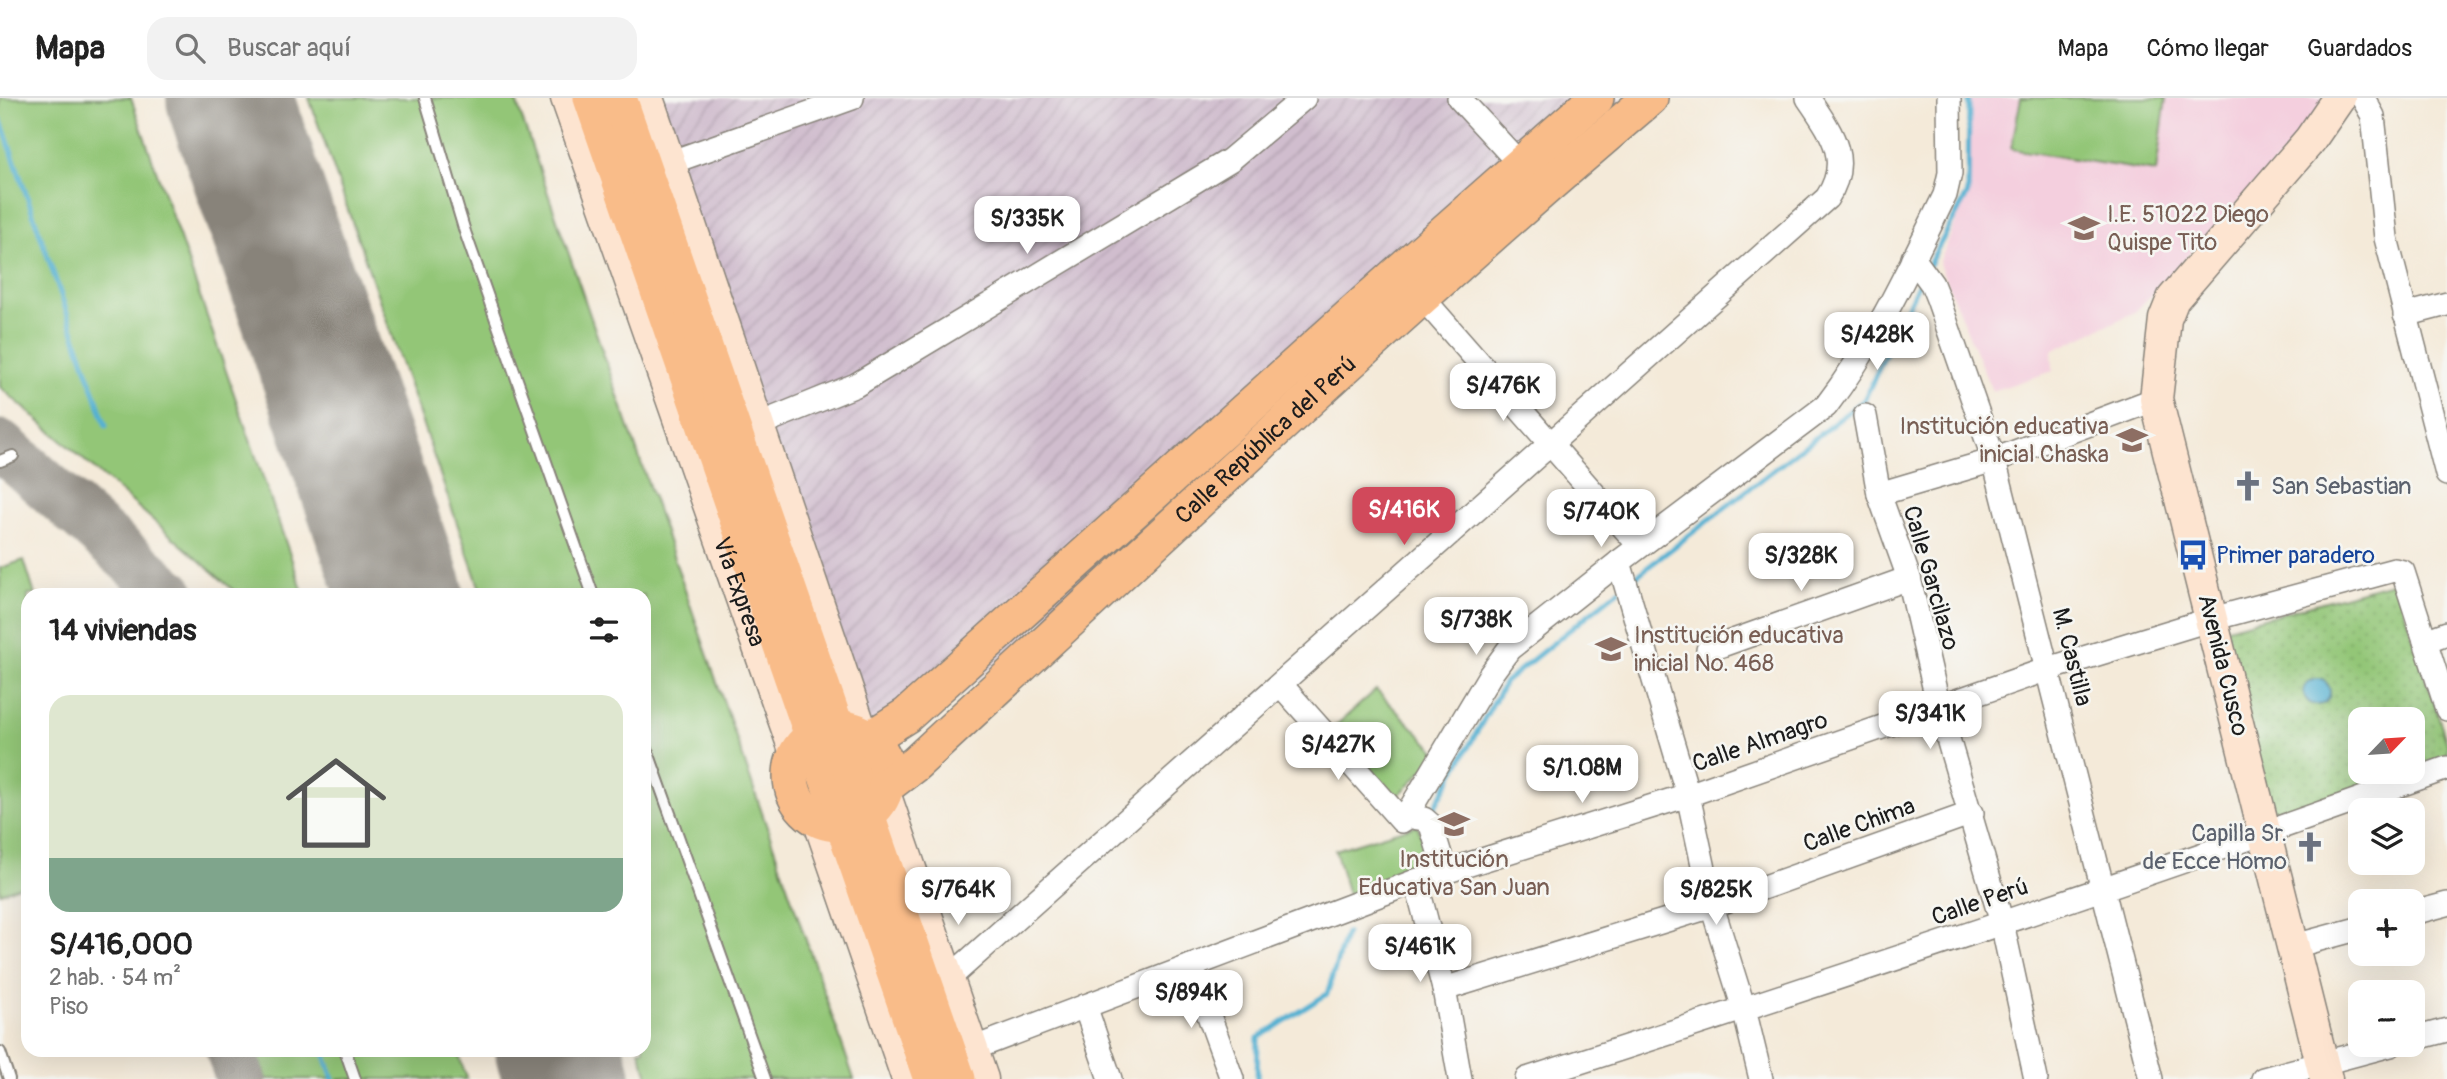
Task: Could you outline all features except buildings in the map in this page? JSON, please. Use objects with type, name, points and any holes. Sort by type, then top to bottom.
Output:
[{"type":"main road","name":"Vía Expresa","points":[[567,98],[660,364],[835,738]]},
{"type":"main road","name":"Calle República del Perú","points":[[1532,178],[1596,98]]},
{"type":"main road","name":"Calle República del Perú","points":[[835,738],[906,715],[1532,178],[1650,98]]},
{"type":"main road","name":"Avenida Cusco","points":[[2324,1071],[2156,399],[2165,319],[2173,299],[2310,140],[2339,98]]},
{"type":"main road","name":"Vía Expresa","points":[[617,108],[729,418],[860,808],[965,1064],[982,1079]]},
{"type":"main road","points":[[605,205],[617,108]]},
{"type":"main road","points":[[617,108],[672,172],[729,342],[729,418]]},
{"type":"main road","name":"Calle República del Perú","points":[[860,808],[915,764],[1411,284]]},
{"type":"main road","points":[[660,364],[729,418]]},
{"type":"main road","name":"Vía Expresa","points":[[835,738],[878,748],[887,773],[860,808],[908,1079]]},
{"type":"main road","name":"Vía Expresa","points":[[860,808],[948,979],[965,1064]]},
{"type":"main road","name":"Vía Expresa","points":[[860,808],[931,1079]]},
{"type":"street","points":[[672,172],[852,98]]},
{"type":"street","points":[[729,418],[856,385],[1230,160],[1304,98]]},
{"type":"street","points":[[1459,98],[1532,178]]},
{"type":"street","points":[[948,979],[1827,198],[1835,185],[1839,167],[1837,150],[1832,134],[1808,98]]},
{"type":"street","points":[[1420,820],[1490,675],[1509,649],[1621,567],[1639,545],[1826,406],[1845,382],[1884,320],[1922,270],[1950,173],[1949,98]]},
{"type":"street","points":[[2363,98],[2373,116],[2386,238],[2447,474]]},
{"type":"street","name":"M. Castilla","points":[[1922,270],[1956,345],[1994,460],[2151,1079]]},
{"type":"street","points":[[1411,284],[1639,545]]},
{"type":"street","points":[[2405,316],[2447,304]]},
{"type":"street","points":[[1879,494],[1994,460],[2156,399]]},
{"type":"street","name":"Calle Garcilazo","points":[[1865,416],[1879,494],[1909,578],[1939,708],[1972,813],[2002,923],[2036,1079]]},
{"type":"street","points":[[1621,567],[1688,795],[1712,906],[1744,1009],[1761,1079]]},
{"type":"street","name":"Calle Almagro","points":[[965,1064],[1085,1006],[1416,881],[1688,795],[2048,669],[2212,619],[2401,570],[2425,641]]},
{"type":"street","points":[[1708,650],[1909,578]]},
{"type":"street","points":[[2447,633],[2425,641],[2447,709]]},
{"type":"street","points":[[1281,685],[1402,821],[1420,820]]},
{"type":"street","name":"Calle Perú","points":[[1527,1079],[2266,834],[2447,768]]},
{"type":"street","name":"Calle Chima","points":[[1444,989],[1712,906],[1972,813]]},
{"type":"street","points":[[1420,820],[1445,871]]},
{"type":"street","points":[[1416,881],[1444,989],[1460,1079]]},
{"type":"street","points":[[2425,910],[2447,904]]},
{"type":"street","points":[[2294,946],[2348,931]]},
{"type":"street","points":[[1191,966],[1233,1079]]},
{"type":"street","points":[[1085,1006],[1110,1079]]},
{"type":"street","points":[[2425,1036],[2447,1030]]},
{"type":"street","points":[[2263,1079],[2324,1071],[2360,1057]]},
{"type":"lane","points":[[425,98],[465,232],[591,588]]},
{"type":"lane","points":[[0,461],[13,456]]},
{"type":"lane","points":[[651,761],[765,1079]]},
{"type":"lane","points":[[0,1052],[9,1079]]},
{"type":"lane","points":[[347,1057],[355,1079]]},
{"type":"shaded area","points":[[627,98],[1622,98],[928,725],[845,729]]},
{"type":"shaded area","name":"I.E. 51022 Diego Quispe Tito","points":[[1969,98],[2326,98],[2307,129],[2135,312],[2052,351],[2053,371],[1992,391],[1939,263],[1968,193]]},
{"type":"green space","points":[[0,98],[131,98],[302,588],[231,588],[0,387]]},
{"type":"green space","points":[[309,98],[515,98],[854,1079],[649,1079],[641,1057],[651,1057],[651,588],[480,588]]},
{"type":"green space","points":[[2021,98],[2166,98],[2156,172],[2011,149]]},
{"type":"green space","points":[[24,560],[33,588],[21,588],[21,886],[0,893],[0,568]]},
{"type":"green space","points":[[2395,582],[2447,743],[2447,764],[2426,771],[2426,707],[2348,707],[2348,784],[2390,784],[2269,826],[2220,630]]},
{"type":"green space","points":[[1376,690],[1439,754],[1395,799],[1333,728]]},
{"type":"green space","points":[[1417,825],[1434,867],[1349,898],[1335,850]]},
{"type":"green space","points":[[258,1057],[459,1057],[467,1079],[266,1079]]},
{"type":"water","points":[[2317,679],[2326,683],[2330,692],[2326,701],[2317,705],[2308,701],[2304,692],[2308,683]]},
{"type":"waterway","points":[[1928,266],[1968,193],[1969,98]]},
{"type":"waterway","points":[[0,118],[106,426]]},
{"type":"waterway","points":[[1630,581],[1864,400],[1921,278]]},
{"type":"waterway","points":[[1429,817],[1505,682],[1619,590]]},
{"type":"waterway","points":[[1257,1079],[1258,1038],[1327,994],[1346,933]]},
{"type":"waterway","points":[[325,1057],[333,1079]]},
{"type":"taxiway","points":[[0,445],[163,588]]},
{"type":"taxiway","points":[[233,1057],[241,1079]]},
{"type":"runway","points":[[229,98],[399,588]]},
{"type":"runway","points":[[560,1057],[568,1079]]},
{"type":"place","name":"I.E. 51022 Diego Quispe Tito","points":[[2084,228]]},
{"type":"place","name":"Institución educativa inicial Chaska","points":[[2132,440]]},
{"type":"place","name":"San Sebastian","points":[[2248,486]]},
{"type":"place","name":"Primer paradero","points":[[2193,555]]},
{"type":"place","name":"Institución educativa inicial No. 468","points":[[1611,649]]},
{"type":"place","name":"Institución Educativa San Juan","points":[[1454,824]]},
{"type":"place","name":"Capilla Sr. de Ecce Homo","points":[[2310,847]]}]
